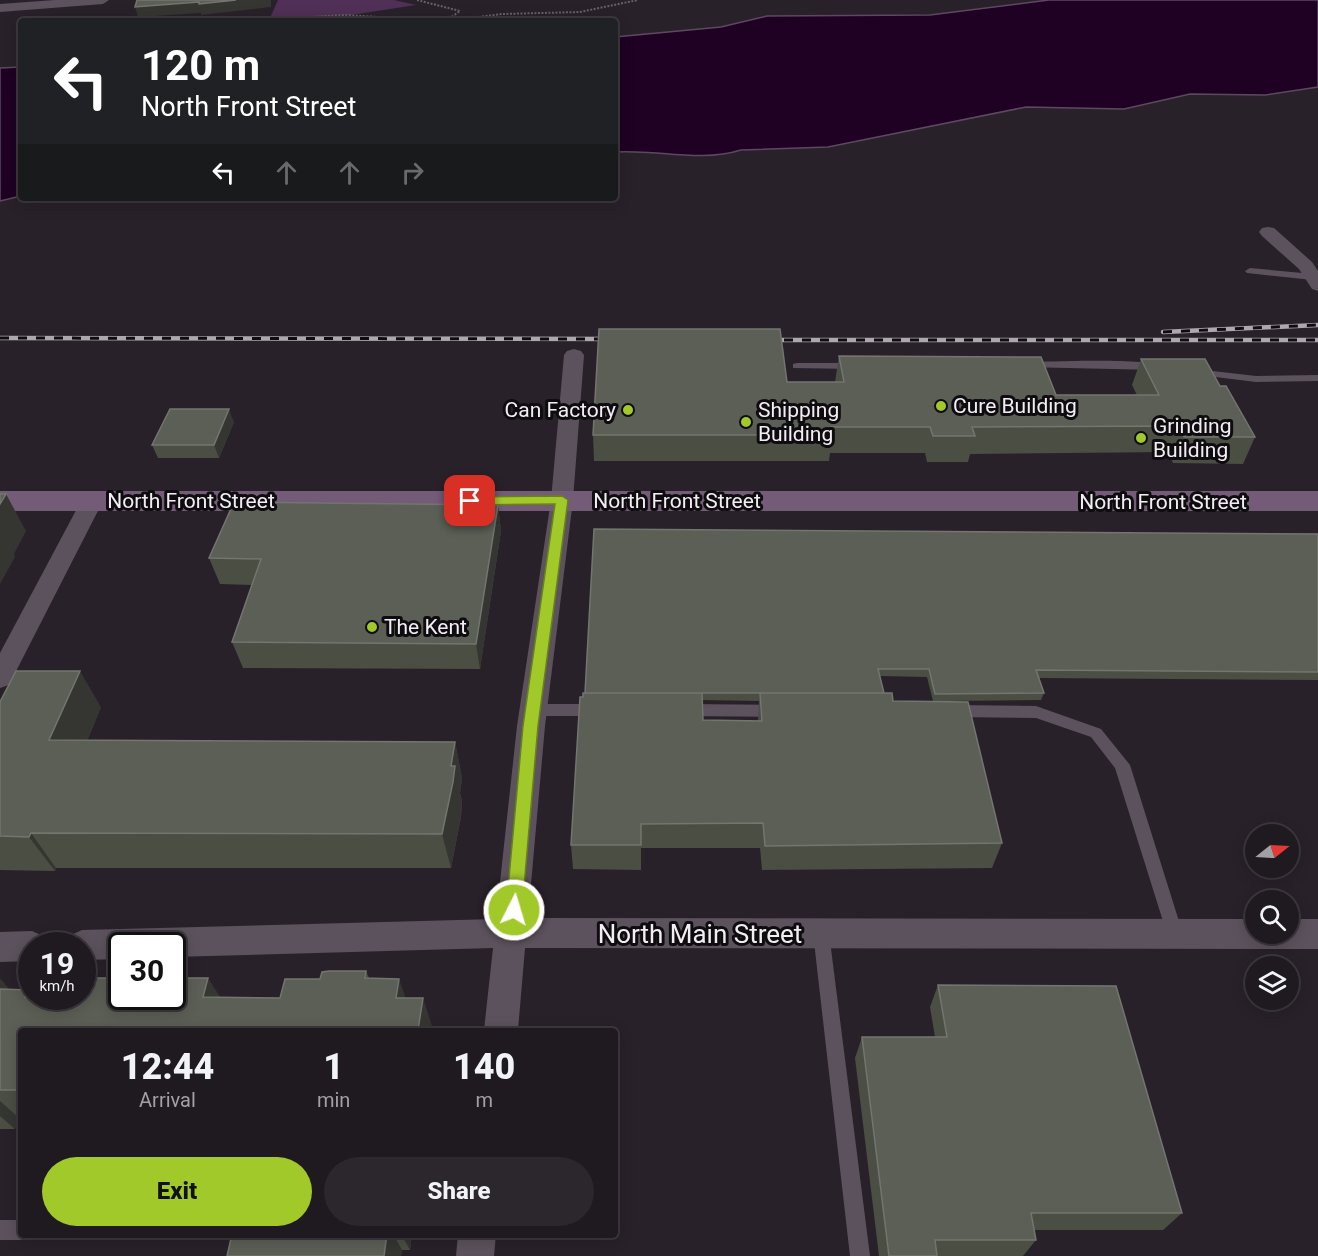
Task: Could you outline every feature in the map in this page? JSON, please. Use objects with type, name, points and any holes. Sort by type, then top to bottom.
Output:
[{"type":"street","points":[[0,8],[103,0]]},
{"type":"street","points":[[1268,232],[1290,249],[1317,282]]},
{"type":"street","points":[[501,1028],[533,710],[562,500],[574,355]]},
{"type":"street","name":"North Front Street","points":[[0,501],[1318,501]]},
{"type":"street","points":[[0,678],[92,501]]},
{"type":"street","name":"North Main Street","points":[[96,945],[512,933],[1318,934]]},
{"type":"street","points":[[0,947],[18,946]]},
{"type":"street","points":[[475,1256],[477,1238]]},
{"type":"lane","points":[[1250,271],[1317,282]]},
{"type":"lane","points":[[1013,365],[1139,365],[1174,369]]},
{"type":"lane","points":[[797,366],[869,366]]},
{"type":"lane","points":[[1186,371],[1256,379],[1318,378]]},
{"type":"lane","points":[[533,710],[613,710]]},
{"type":"lane","points":[[671,710],[796,711]]},
{"type":"lane","points":[[933,711],[1036,712],[1096,733],[1122,765],[1175,934]]},
{"type":"lane","points":[[821,933],[860,1256]]},
{"type":"lane","points":[[0,1230],[18,1230]]},
{"type":"path","points":[[417,0],[460,11],[450,18]]},
{"type":"path","points":[[470,18],[502,14],[580,12],[638,0]]},
{"type":"path","points":[[280,18],[315,15],[373,15],[410,18]]},
{"type":"shaded area","points":[[278,0],[394,0],[416,5],[351,15],[270,18]]},
{"type":"shaded area","points":[[1049,0],[1318,0],[1318,87],[1265,95],[1190,94],[1124,109],[1026,107],[828,147],[741,150],[725,154],[694,156],[618,152],[618,37],[721,27],[767,16],[930,15]]},
{"type":"shaded area","points":[[18,67],[18,197],[0,201],[0,68]]},
{"type":"building","points":[[137,0],[236,0],[135,7]]},
{"type":"building","points":[[599,329],[780,329],[787,382],[844,382],[839,356],[1041,357],[1056,395],[1159,395],[1141,359],[1205,359],[1220,386],[1226,386],[1255,437],[1184,437],[1179,426],[972,427],[975,436],[933,436],[930,427],[831,427],[833,435],[593,435]]},
{"type":"building","points":[[170,409],[229,409],[214,445],[152,445]]},
{"type":"building","points":[[0,494],[6,494],[0,504]]},
{"type":"building","name":"The Kent","points":[[234,502],[498,505],[476,644],[232,642],[261,559],[209,558]]},
{"type":"building","points":[[594,529],[1318,534],[1318,672],[1036,670],[1044,693],[935,694],[929,669],[878,669],[884,693],[585,693]]},
{"type":"building","points":[[16,671],[80,671],[49,740],[455,742],[451,766],[455,766],[453,782],[442,834],[31,833],[29,837],[0,836],[0,702]]},
{"type":"building","points":[[583,693],[702,693],[703,720],[762,721],[760,693],[892,693],[893,701],[968,702],[1002,843],[765,846],[763,823],[641,824],[641,845],[571,845],[580,697],[583,697]]},
{"type":"building","points":[[366,971],[365,978],[399,979],[396,998],[423,998],[418,1028],[18,1028],[18,1090],[0,1090],[0,989],[18,990],[18,1010],[96,1010],[96,978],[108,978],[108,1010],[186,1010],[186,978],[208,978],[203,997],[280,998],[285,979],[320,979],[322,972]]},
{"type":"building","points":[[938,985],[1116,986],[1182,1213],[1031,1213],[1036,1240],[935,1240],[937,1256],[889,1256],[862,1037],[947,1037]]},
{"type":"building","points":[[231,1238],[386,1238],[384,1256],[227,1256]]},
{"type":"railway","points":[[1163,332],[1318,325]]},
{"type":"railway","points":[[0,338],[616,339]]},
{"type":"railway","points":[[766,340],[1318,340]]},
{"type":"place","name":"Cure Building","points":[[941,406]]},
{"type":"place","name":"Can Factory","points":[[628,410]]},
{"type":"place","name":"Shipping Building","points":[[746,422]]},
{"type":"place","name":"Grinding Building","points":[[1141,438]]},
{"type":"place","name":"The Kent","points":[[372,627]]},
{"type":"route","points":[[470,501],[562,500],[531,726],[514,910]]}]
